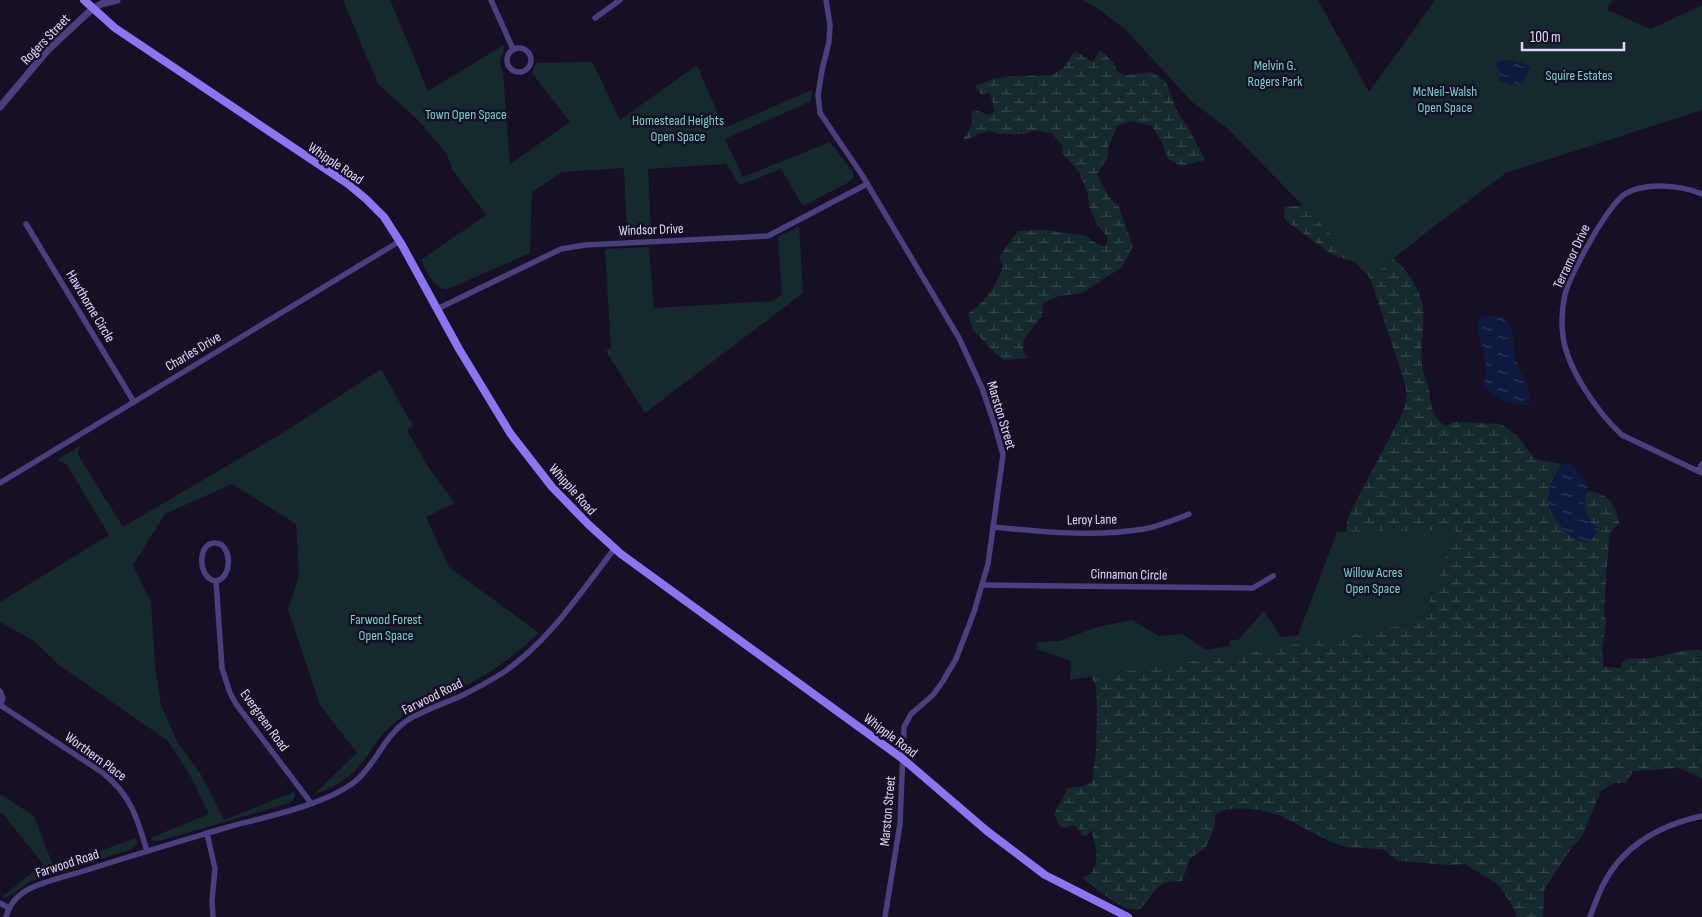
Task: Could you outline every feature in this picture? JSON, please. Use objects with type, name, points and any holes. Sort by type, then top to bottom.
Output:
[{"type":"main road","name":"Whipple Road","points":[[84,0],[115,28],[348,184],[384,217],[400,241],[459,349],[510,433],[552,488],[615,548],[903,759],[987,831],[1044,875],[1128,917]]},
{"type":"street","name":"Rogers Street","points":[[0,107],[47,51],[92,9],[101,4],[117,0]]},
{"type":"street","points":[[491,0],[513,49]]},
{"type":"street","points":[[595,18],[620,0]]},
{"type":"street","name":"Marston Street","points":[[826,0],[830,25],[818,95],[820,113],[868,184],[959,338],[982,388],[1003,455],[988,564],[974,612],[956,659],[943,681],[933,695],[911,714],[904,727],[900,824],[886,917]]},
{"type":"street","points":[[521,48],[528,53],[531,62],[525,70],[516,72],[508,66],[507,57],[513,49],[521,48]]},
{"type":"street","name":"Windsor Drive","points":[[437,309],[561,249],[585,245],[768,236],[868,184]]},
{"type":"street","name":"Terramor Drive","points":[[1702,194],[1680,188],[1658,187],[1637,188],[1624,195],[1612,207],[1594,234],[1571,280],[1566,294],[1562,320],[1567,354],[1588,394],[1612,426],[1622,435],[1700,472],[1702,464]]},
{"type":"street","name":"Hawthorne Circle","points":[[26,224],[134,402]]},
{"type":"street","name":"Charles Drive","points":[[0,483],[400,241]]},
{"type":"street","name":"Leroy Lane","points":[[993,527],[1080,533],[1130,531],[1160,525],[1189,514]]},
{"type":"street","points":[[214,543],[221,544],[225,548],[228,561],[226,575],[223,579],[216,581],[212,581],[206,576],[202,563],[204,549],[207,545],[214,543]]},
{"type":"street","name":"Farwood Road","points":[[6,917],[9,908],[18,897],[29,889],[147,851],[331,796],[354,782],[368,768],[387,739],[405,722],[420,713],[472,690],[518,661],[563,616],[615,548]]},
{"type":"street","name":"Cinnamon Circle","points":[[982,585],[1253,588],[1273,576]]},
{"type":"street","name":"Evergreen Road","points":[[216,581],[222,668],[230,693],[236,704],[311,803]]},
{"type":"street","name":"Worthern Place","points":[[0,691],[3,698],[0,705],[103,773],[118,786],[131,805],[147,851]]},
{"type":"street","points":[[1590,917],[1604,884],[1614,867],[1633,847],[1656,831],[1680,821],[1702,816]]},
{"type":"street","points":[[207,833],[215,869],[212,900],[213,917]]},
{"type":"street","points":[[0,904],[9,908]]},
{"type":"green space","points":[[343,0],[390,0],[428,91],[504,45],[500,64],[503,72],[510,164],[570,122],[532,73],[536,63],[592,62],[620,120],[697,65],[724,128],[812,90],[811,101],[725,139],[743,177],[830,142],[853,172],[853,178],[849,182],[803,206],[781,169],[740,185],[726,164],[648,169],[651,231],[627,232],[624,168],[562,172],[532,192],[530,253],[448,289],[443,289],[435,284],[421,260],[486,215],[452,169],[447,154],[418,120],[378,84]]},
{"type":"green space","points":[[1082,0],[1318,0],[1369,92],[1435,0],[1612,0],[1607,10],[1651,29],[1702,5],[1702,110],[1506,173],[1437,224],[1372,276],[1227,128],[1192,102],[1126,30],[1097,8]]},
{"type":"green space","points":[[1100,50],[1114,63],[1117,72],[1125,75],[1152,72],[1166,82],[1177,111],[1205,160],[1181,166],[1168,159],[1162,143],[1152,126],[1130,121],[1117,126],[1108,148],[1108,157],[1097,174],[1110,198],[1118,205],[1133,246],[1122,267],[1082,293],[1059,296],[1043,303],[1042,316],[1024,339],[1023,351],[1028,358],[1005,360],[997,355],[973,330],[968,314],[985,299],[993,288],[1003,267],[999,257],[1018,231],[1045,230],[1087,236],[1092,241],[1105,247],[1108,238],[1096,223],[1089,206],[1088,194],[1079,172],[1062,153],[1062,145],[1051,133],[1035,130],[1026,134],[999,134],[990,131],[978,134],[964,141],[972,123],[971,113],[975,110],[989,115],[995,111],[990,93],[981,94],[976,89],[976,85],[993,79],[1012,76],[1052,75],[1062,69],[1075,51],[1093,62]]},
{"type":"green space","points":[[1308,205],[1390,256],[1401,265],[1414,282],[1423,308],[1423,370],[1429,389],[1432,410],[1440,422],[1445,426],[1456,422],[1501,424],[1517,436],[1535,459],[1562,464],[1551,484],[1549,501],[1551,510],[1570,536],[1590,522],[1585,502],[1588,491],[1601,494],[1613,505],[1619,523],[1610,533],[1604,610],[1606,624],[1602,648],[1604,667],[1620,668],[1624,661],[1630,659],[1658,657],[1689,650],[1702,651],[1702,779],[1679,768],[1633,771],[1626,783],[1614,783],[1601,791],[1581,838],[1572,847],[1544,890],[1543,917],[1516,917],[1516,913],[1505,894],[1496,883],[1465,864],[1451,865],[1398,861],[1383,849],[1346,847],[1329,841],[1281,816],[1260,810],[1240,808],[1224,810],[1215,815],[1214,828],[1206,847],[1190,859],[1182,881],[1166,883],[1156,889],[1139,910],[1132,909],[1117,903],[1082,877],[1091,874],[1096,862],[1097,857],[1092,830],[1086,836],[1083,836],[1077,827],[1073,825],[1064,828],[1059,825],[1054,814],[1068,788],[1084,786],[1092,782],[1096,751],[1097,710],[1096,687],[1088,667],[1306,642],[1346,538],[1347,522],[1351,511],[1403,412],[1407,394],[1403,377],[1370,278],[1355,262],[1331,254],[1285,220],[1284,207]]},
{"type":"green space","points":[[799,226],[803,293],[645,413],[606,351],[611,348],[605,249],[649,247],[654,308],[773,301],[782,294],[778,237]]},
{"type":"green space","name":"Farwood Forest Open Space","points":[[381,369],[413,426],[407,430],[429,468],[455,503],[426,517],[449,567],[539,633],[482,677],[399,719],[384,733],[355,771],[336,785],[313,795],[357,753],[320,705],[288,610],[299,576],[296,524],[232,484],[165,514],[133,565],[151,602],[155,664],[161,705],[178,743],[200,773],[224,820],[294,792],[295,797],[290,803],[159,841],[152,840],[150,838],[209,814],[191,777],[168,741],[59,665],[34,641],[0,622],[0,602],[109,535],[67,465],[57,460],[80,446],[78,452],[80,458],[123,527],[286,431]]},
{"type":"green space","name":"Willow Acres Open Space","points":[[1456,530],[1422,622],[1244,653],[1070,680],[1071,661],[1037,649],[1037,642],[1060,641],[1097,627],[1132,620],[1159,636],[1183,634],[1206,650],[1229,646],[1230,640],[1238,640],[1264,611],[1281,637],[1298,635],[1337,532]]},
{"type":"green space","points":[[0,794],[34,816],[54,868],[136,838],[137,844],[132,849],[32,881],[9,896],[1,898],[43,864],[0,812]]},
{"type":"water","points":[[1514,60],[1531,66],[1521,85],[1509,84],[1503,81],[1501,83],[1498,80],[1501,75],[1496,65],[1498,61]]},
{"type":"water","points":[[1484,316],[1500,316],[1508,323],[1512,332],[1515,359],[1529,390],[1530,401],[1527,405],[1509,402],[1497,397],[1483,385],[1486,369],[1477,322]]},
{"type":"water","points":[[1569,463],[1575,467],[1587,485],[1588,491],[1583,500],[1585,510],[1590,522],[1598,527],[1593,538],[1586,542],[1578,540],[1560,526],[1549,505],[1548,495],[1553,479],[1562,464]]},
{"type":"park label","name":"Melvin G. Rogers Park","points":[[1275,74]]},
{"type":"park label","name":"Squire Estates","points":[[1579,75]]},
{"type":"park label","name":"McNeil-Walsh Open Space","points":[[1445,99]]},
{"type":"park label","name":"Town Open Space","points":[[466,114]]},
{"type":"park label","name":"Homestead Heights Open Space","points":[[678,128]]}]
